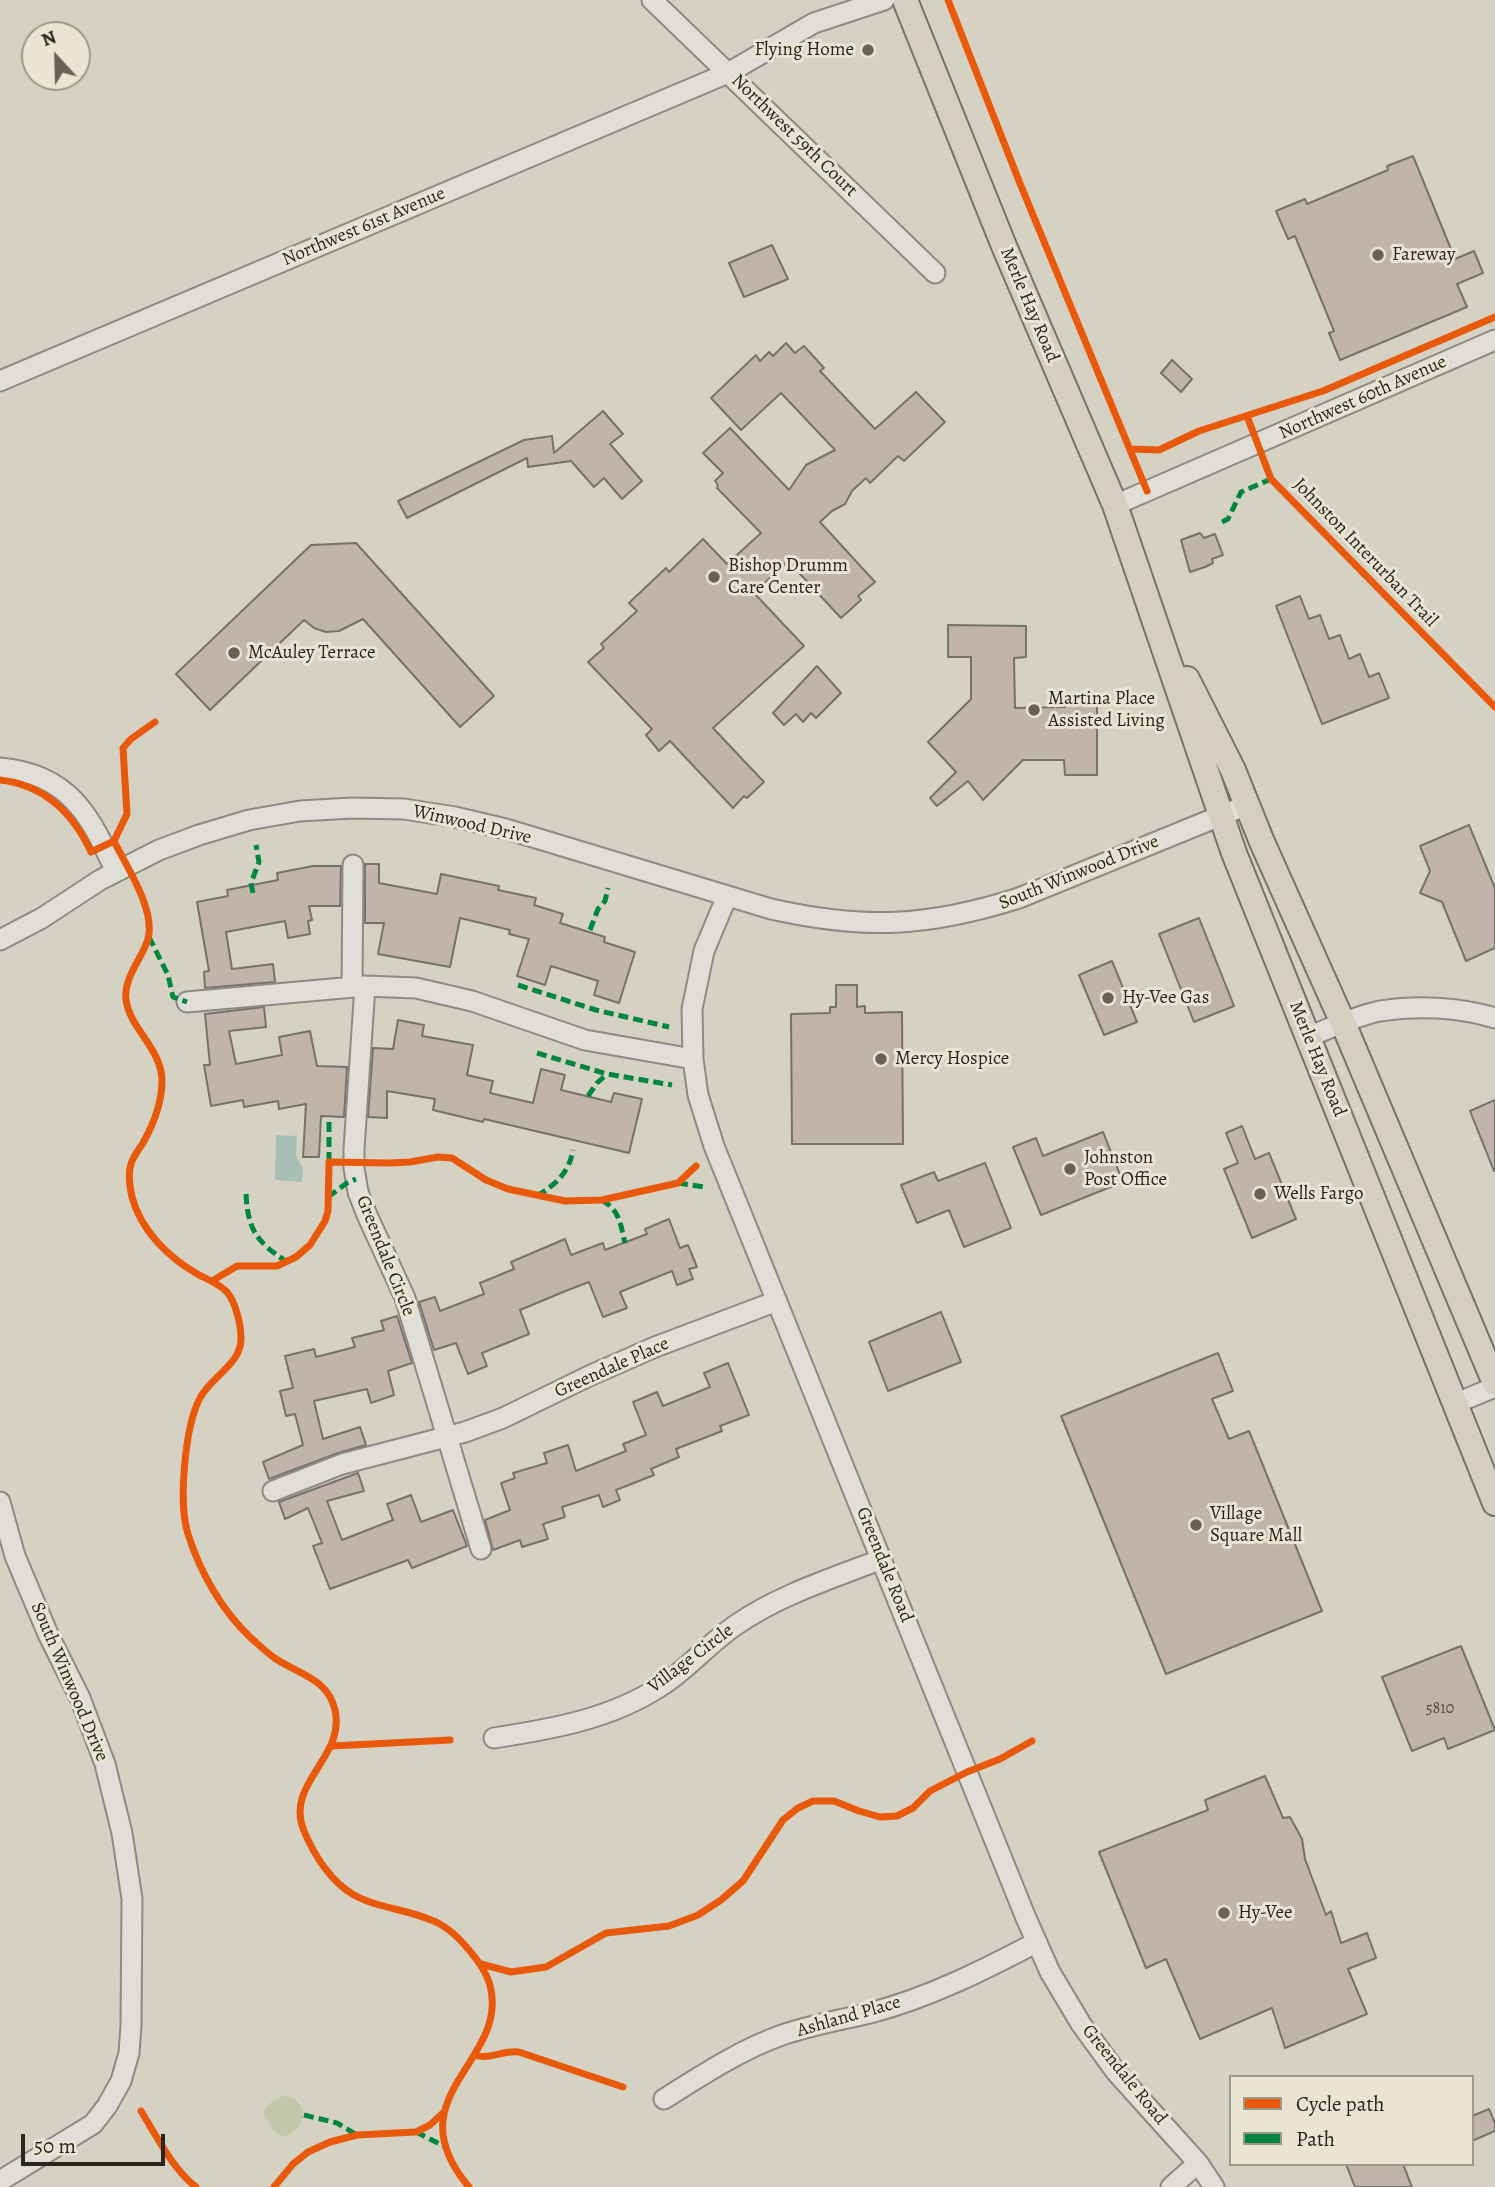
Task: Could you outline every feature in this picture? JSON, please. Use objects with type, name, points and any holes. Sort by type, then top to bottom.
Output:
[{"type":"main road","name":"Merle Hay Road","points":[[905,0],[1004,246],[1115,505],[1234,853],[1495,1503]]},
{"type":"main road","name":"Merle Hay Road","points":[[1152,610],[1233,770],[1495,1385]]},
{"type":"street","name":"Northwest 59th Court","points":[[652,0],[935,273]]},
{"type":"street","name":"Northwest 61st Avenue","points":[[0,381],[728,73],[814,23],[884,0]]},
{"type":"street","name":"Northwest 60th Avenue","points":[[1115,505],[1495,340]]},
{"type":"street","points":[[0,768],[20,769],[54,784],[82,808],[96,829],[116,872]]},
{"type":"street","name":"South Winwood Drive","points":[[619,863],[771,909],[855,923],[897,924],[938,919],[1019,898],[1247,805]]},
{"type":"street","name":"Winwood Drive","points":[[0,940],[43,918],[100,880],[159,850],[249,820],[300,811],[404,809],[456,817],[619,863]]},
{"type":"street","name":"Greendale Circle","points":[[353,865],[358,986],[354,1168],[358,1192],[367,1215],[405,1298],[447,1437]]},
{"type":"street","name":"Greendale Road","points":[[727,896],[704,951],[692,1009],[693,1059],[698,1096],[714,1146],[1051,1972],[1081,2024],[1116,2072],[1198,2163],[1214,2187]]},
{"type":"street","points":[[187,1002],[358,986],[416,988],[451,995],[521,1016],[585,1040],[693,1059]]},
{"type":"street","points":[[1308,1037],[1379,1011],[1431,1007],[1495,1018]]},
{"type":"street","name":"Greendale Place","points":[[273,1492],[342,1464],[447,1437],[503,1418],[589,1376],[777,1301]]},
{"type":"street","points":[[1454,1404],[1495,1385]]},
{"type":"street","points":[[447,1437],[481,1549]]},
{"type":"street","name":"South Winwood Drive","points":[[0,1502],[15,1556],[48,1634],[80,1698],[105,1764],[122,1833],[132,1899],[131,2025],[129,2053],[121,2081],[93,2124],[0,2181]]},
{"type":"street","name":"Village Circle","points":[[494,1738],[548,1729],[606,1714],[660,1687],[747,1618],[783,1598],[882,1559]]},
{"type":"street","name":"Ashland Place","points":[[664,2099],[738,2054],[780,2036],[824,2022],[871,2013],[936,1991],[1037,1942]]},
{"type":"street","points":[[1171,2187],[1198,2163]]},
{"type":"shaded area","points":[[276,1135],[297,1136],[296,1155],[303,1168],[302,1182],[275,1180]]},
{"type":"shaded area","points":[[288,2095],[300,2105],[303,2117],[297,2129],[283,2137],[273,2131],[263,2114],[266,2107]]},
{"type":"building","name":"Fareway","points":[[1413,156],[1455,259],[1474,251],[1483,273],[1457,284],[1467,307],[1340,360],[1329,333],[1334,331],[1295,236],[1288,239],[1276,211],[1305,199],[1307,204],[1388,170],[1387,166]]},
{"type":"building","points":[[772,245],[788,279],[744,297],[729,263]]},
{"type":"building","name":"Bishop Drumm Care Center","points":[[786,343],[795,353],[804,346],[824,368],[820,371],[875,429],[916,392],[945,422],[904,461],[898,456],[870,483],[866,478],[852,491],[845,504],[820,522],[875,582],[858,596],[861,600],[841,618],[788,561],[754,593],[804,646],[713,728],[764,782],[747,798],[744,796],[733,808],[670,741],[659,751],[646,735],[652,729],[588,662],[604,648],[601,644],[637,611],[629,603],[666,568],[669,572],[703,539],[727,564],[761,533],[717,488],[715,481],[723,473],[703,453],[730,428],[789,490],[806,465],[835,450],[781,393],[741,430],[711,398],[756,355],[760,361],[769,352],[773,356]]},
{"type":"building","points":[[1172,360],[1192,379],[1181,392],[1161,373]]},
{"type":"building","points":[[603,411],[623,434],[610,444],[642,481],[622,499],[604,478],[594,487],[571,461],[528,467],[527,458],[407,518],[398,501],[524,440],[552,436],[554,453]]},
{"type":"building","points":[[1200,533],[1204,538],[1215,534],[1223,555],[1212,559],[1213,563],[1190,572],[1181,540]]},
{"type":"building","name":"McAuley Terrace","points":[[356,543],[494,696],[460,727],[363,619],[339,631],[326,632],[314,628],[304,620],[210,710],[176,674],[311,545]]},
{"type":"building","points":[[1300,596],[1309,619],[1320,615],[1329,639],[1340,635],[1349,659],[1360,654],[1369,677],[1379,673],[1389,698],[1322,724],[1276,606]]},
{"type":"building","name":"Martina Place Assisted Living","points":[[948,625],[1026,626],[1026,657],[1014,658],[1015,708],[1065,707],[1064,697],[1097,697],[1097,775],[1065,775],[1064,760],[1023,760],[983,800],[968,781],[937,806],[930,798],[956,772],[928,742],[971,699],[971,657],[948,657]]},
{"type":"building","points":[[817,666],[841,693],[816,718],[811,713],[803,722],[796,714],[784,725],[773,713]]},
{"type":"building","points":[[1469,825],[1495,888],[1495,948],[1466,961],[1442,902],[1420,893],[1430,871],[1420,846]]},
{"type":"building","points":[[365,864],[379,864],[379,883],[437,894],[441,874],[499,886],[498,890],[536,898],[534,905],[563,914],[560,923],[605,937],[604,942],[635,952],[619,1003],[594,995],[598,981],[551,966],[545,985],[517,976],[529,939],[509,934],[510,930],[460,918],[450,967],[378,954],[384,923],[365,923]]},
{"type":"building","points":[[313,866],[341,866],[340,906],[309,906],[312,920],[308,921],[310,934],[288,938],[285,921],[226,932],[232,969],[273,964],[275,982],[205,988],[204,972],[209,971],[197,902],[228,896],[227,890],[278,880],[277,873]]},
{"type":"building","name":"Hy-Vee Gas","points":[[1199,918],[1234,1006],[1194,1022],[1159,934]]},
{"type":"building","name":"Hy-Vee Gas","points":[[1112,961],[1137,1022],[1104,1035],[1079,975]]},
{"type":"building","name":"Mercy Hospice","points":[[836,985],[857,985],[857,1007],[865,1006],[865,1013],[902,1012],[903,1144],[792,1144],[791,1014],[830,1013],[830,1007],[836,1007]]},
{"type":"building","points":[[264,1007],[266,1027],[229,1031],[236,1064],[282,1055],[279,1037],[310,1031],[317,1066],[347,1067],[344,1117],[321,1116],[319,1157],[303,1157],[306,1104],[279,1109],[278,1101],[244,1107],[243,1100],[211,1106],[204,1065],[210,1065],[205,1014]]},
{"type":"building","points":[[398,1020],[424,1025],[422,1036],[473,1045],[467,1075],[493,1081],[490,1093],[533,1103],[541,1069],[565,1075],[561,1090],[611,1102],[614,1093],[642,1099],[629,1153],[484,1119],[483,1122],[433,1110],[435,1099],[387,1091],[387,1118],[368,1117],[373,1048],[393,1049]]},
{"type":"building","points":[[1495,1100],[1495,1171],[1494,1171],[1470,1111]]},
{"type":"building","name":"Wells Fargo","points":[[1242,1126],[1255,1159],[1269,1153],[1296,1219],[1252,1238],[1224,1169],[1238,1163],[1226,1133]]},
{"type":"building","name":"Johnston Post Office","points":[[1103,1132],[1123,1182],[1041,1215],[1013,1147],[1036,1138],[1043,1156]]},
{"type":"building","points":[[985,1163],[1011,1228],[964,1247],[949,1210],[917,1223],[901,1185],[934,1172],[938,1181]]},
{"type":"building","points":[[669,1219],[680,1248],[688,1245],[697,1267],[689,1269],[693,1279],[677,1285],[672,1271],[620,1292],[627,1308],[603,1317],[589,1282],[520,1310],[529,1334],[482,1353],[487,1366],[468,1374],[456,1343],[434,1350],[419,1302],[435,1297],[440,1311],[484,1294],[480,1283],[514,1269],[511,1262],[565,1239],[571,1255],[603,1243],[605,1250],[647,1234],[645,1229]]},
{"type":"building","points":[[941,1312],[961,1362],[888,1391],[869,1342]]},
{"type":"building","points":[[397,1316],[412,1363],[388,1371],[394,1395],[371,1403],[367,1389],[314,1401],[323,1439],[360,1427],[366,1445],[269,1479],[263,1462],[303,1445],[295,1414],[286,1416],[280,1391],[293,1388],[285,1356],[314,1349],[316,1357],[355,1347],[352,1338],[384,1330],[381,1321]]},
{"type":"building","name":"Village Square Mall","points":[[1218,1353],[1233,1391],[1212,1399],[1229,1439],[1249,1431],[1322,1611],[1166,1674],[1061,1416]]},
{"type":"building","points":[[728,1363],[749,1415],[720,1426],[722,1431],[676,1449],[679,1457],[651,1469],[654,1475],[616,1490],[620,1500],[603,1507],[599,1495],[562,1507],[565,1517],[543,1524],[548,1539],[522,1547],[520,1540],[493,1550],[485,1520],[510,1510],[501,1483],[515,1478],[513,1473],[547,1463],[544,1453],[568,1445],[576,1471],[626,1451],[623,1444],[646,1435],[633,1402],[657,1392],[663,1406],[710,1387],[704,1373]]},
{"type":"building","points":[[358,1473],[364,1491],[327,1501],[342,1540],[393,1520],[387,1504],[411,1495],[421,1522],[453,1510],[467,1546],[412,1568],[408,1560],[330,1589],[313,1546],[322,1543],[308,1508],[285,1519],[279,1502]]},
{"type":"building","points":[[1461,1646],[1495,1730],[1448,1749],[1444,1738],[1412,1751],[1382,1677]]},
{"type":"building","name":"Hy-Vee","points":[[1265,1776],[1283,1818],[1290,1817],[1302,1839],[1305,1859],[1326,1915],[1331,1911],[1341,1943],[1367,1933],[1376,1958],[1348,1969],[1367,2014],[1285,2048],[1272,2008],[1200,2039],[1166,1959],[1146,1968],[1099,1852],[1208,1810],[1205,1800]]},
{"type":"building","points":[[1489,2109],[1495,2123],[1495,2131],[1474,2140],[1474,2115]]},
{"type":"building","points":[[1347,2166],[1404,2166],[1412,2187],[1355,2187]]},
{"type":"marked path","points":[[1222,522],[1228,519],[1241,492],[1271,479]]},
{"type":"marked path","points":[[253,893],[251,883],[259,862],[256,845]]},
{"type":"marked path","points":[[590,930],[598,909],[605,901],[608,888]]},
{"type":"marked path","points":[[149,937],[168,975],[173,997],[187,1002]]},
{"type":"marked path","points":[[518,985],[596,1010],[669,1027]]},
{"type":"marked path","points":[[537,1053],[607,1074],[672,1085]]},
{"type":"marked path","points":[[588,1096],[607,1074]]},
{"type":"marked path","points":[[329,1122],[329,1162]]},
{"type":"marked path","points":[[537,1196],[561,1177],[573,1150]]},
{"type":"marked path","points":[[328,1197],[356,1179]]},
{"type":"marked path","points":[[678,1183],[704,1187]]},
{"type":"marked path","points":[[246,1194],[249,1217],[256,1234],[268,1248],[287,1262]]},
{"type":"marked path","points":[[602,1200],[616,1213],[625,1243]]},
{"type":"marked path","points":[[304,2115],[337,2123],[357,2135]]},
{"type":"marked path","points":[[416,2132],[446,2147]]},
{"type":"cycle path","points":[[948,0],[1019,181],[1147,491]]},
{"type":"cycle path","points":[[1130,449],[1159,450],[1199,431],[1323,391],[1495,317]]},
{"type":"cycle path","name":"Johnston Interurban Trail","points":[[1247,416],[1271,479],[1495,707]]},
{"type":"cycle path","points":[[114,841],[127,814],[123,748],[155,722]]},
{"type":"cycle path","points":[[0,780],[30,788],[55,803],[75,825],[91,852],[114,841],[144,902],[148,915],[148,939],[127,984],[126,1000],[133,1020],[157,1059],[162,1081],[159,1105],[147,1136],[131,1164],[129,1176],[132,1197],[142,1221],[167,1252],[227,1292],[235,1308],[241,1333],[240,1348],[236,1356],[205,1390],[190,1427],[183,1485],[188,1534],[213,1590],[240,1627],[273,1657],[319,1684],[331,1700],[335,1710],[336,1727],[332,1742],[308,1784],[300,1814],[304,1831],[318,1858],[338,1883],[354,1895],[437,1922],[457,1937],[479,1962],[486,1975],[490,1985],[492,2012],[484,2037],[447,2103],[443,2128],[449,2155],[469,2187]]},
{"type":"cycle path","points":[[212,1281],[237,1266],[277,1266],[296,1257],[310,1245],[328,1211],[329,1162],[390,1163],[438,1157],[452,1158],[486,1180],[508,1189],[565,1201],[602,1200],[678,1183],[696,1166]]},
{"type":"cycle path","points":[[332,1746],[450,1740]]},
{"type":"cycle path","points":[[481,1964],[511,1972],[546,1967],[606,1933],[669,1926],[698,1915],[743,1881],[783,1820],[798,1808],[813,1801],[834,1801],[880,1817],[897,1816],[913,1808],[930,1791],[1032,1741]]},
{"type":"cycle path","points":[[474,2055],[519,2052],[623,2087]]},
{"type":"cycle path","points":[[141,2111],[172,2161],[196,2187]]},
{"type":"cycle path","points":[[274,2187],[293,2164],[308,2152],[330,2142],[357,2135],[416,2132],[430,2125],[444,2112]]},
{"type":"place","name":"Flying Home","points":[[868,50]]},
{"type":"place","name":"Fareway","points":[[1378,255]]},
{"type":"place","name":"Bishop Drumm Care Center","points":[[714,577]]},
{"type":"place","name":"McAuley Terrace","points":[[234,653]]},
{"type":"place","name":"Martina Place Assisted Living","points":[[1034,710]]},
{"type":"place","name":"Hy-Vee Gas","points":[[1108,998]]},
{"type":"place","name":"Mercy Hospice","points":[[881,1059]]},
{"type":"place","name":"Johnston Post Office","points":[[1070,1169]]},
{"type":"place","name":"Wells Fargo","points":[[1260,1194]]},
{"type":"place","name":"Village Square Mall","points":[[1196,1525]]},
{"type":"place","name":"Hy-Vee","points":[[1224,1913]]}]
